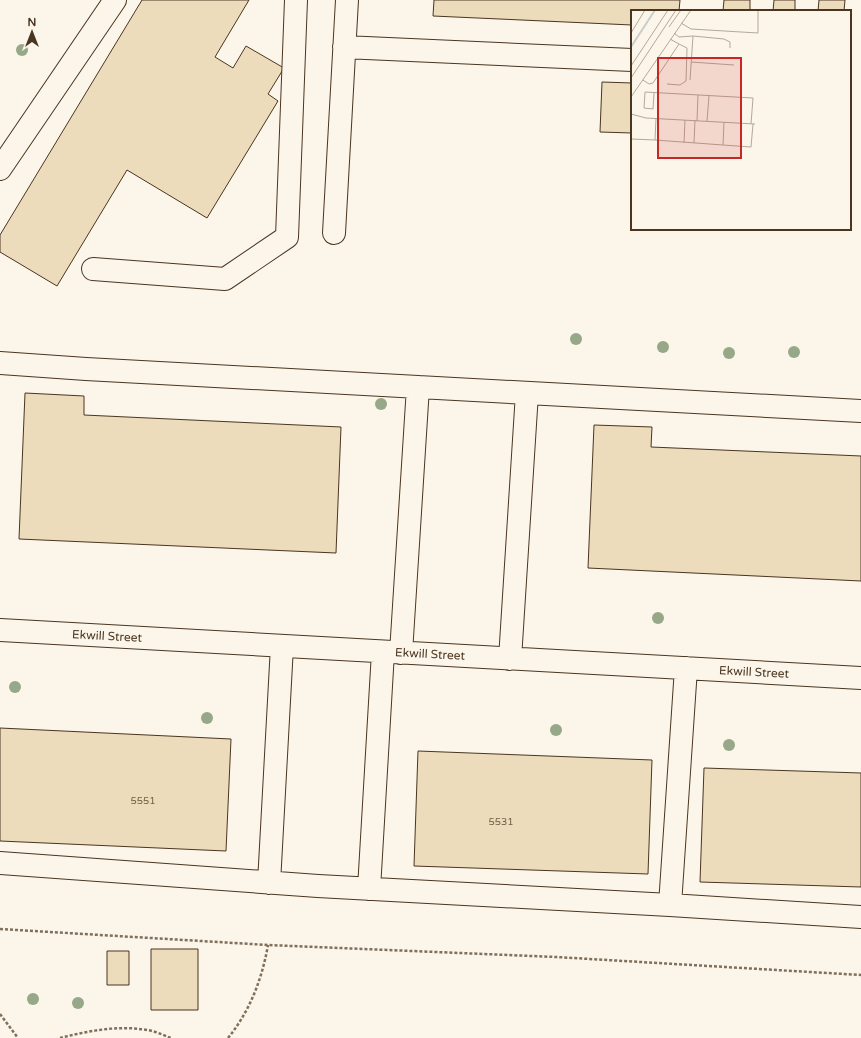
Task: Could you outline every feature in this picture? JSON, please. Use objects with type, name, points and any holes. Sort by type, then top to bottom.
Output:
[{"type":"street","points":[[0,169],[115,0]]},
{"type":"street","points":[[93,269],[225,279],[287,237],[296,0]]},
{"type":"street","points":[[334,233],[347,0]]},
{"type":"street","points":[[344,47],[631,60]]},
{"type":"street","points":[[0,363],[861,411]]},
{"type":"street","points":[[369,889],[418,387]]},
{"type":"street","points":[[510,659],[527,393]]},
{"type":"street","name":"Ekwill Street","points":[[0,630],[861,678]]},
{"type":"street","points":[[269,883],[282,646]]},
{"type":"street","points":[[670,905],[686,668]]},
{"type":"street","points":[[0,863],[269,883],[861,917]]},
{"type":"path","points":[[0,929],[268,945],[556,957],[861,975]]},
{"type":"path","points":[[228,1038],[250,1005],[264,968],[268,945]]},
{"type":"path","points":[[0,1014],[18,1038]]},
{"type":"path","points":[[60,1038],[84,1032],[116,1028],[148,1030],[171,1038]]},
{"type":"building","points":[[142,0],[249,0],[215,57],[233,68],[246,46],[284,68],[268,94],[278,101],[207,218],[127,170],[57,286],[0,252],[0,235]]},
{"type":"building","points":[[434,0],[680,0],[679,10],[631,10],[631,25],[433,16]]},
{"type":"building","points":[[724,0],[750,0],[750,10],[723,10]]},
{"type":"building","points":[[774,0],[795,0],[795,10],[773,10]]},
{"type":"building","points":[[819,0],[845,0],[844,10],[818,10]]},
{"type":"building","points":[[602,82],[631,83],[631,133],[600,132]]},
{"type":"building","points":[[25,393],[84,396],[84,415],[341,427],[336,553],[19,539]]},
{"type":"building","points":[[594,425],[652,427],[651,447],[861,456],[861,581],[588,568]]},
{"type":"building","points":[[0,728],[231,739],[226,851],[0,841]]},
{"type":"building","points":[[418,751],[652,760],[648,874],[414,866]]},
{"type":"building","points":[[704,768],[861,773],[861,887],[700,882]]},
{"type":"building","points":[[151,949],[198,949],[198,1010],[151,1010]]},
{"type":"building","points":[[107,951],[129,951],[129,985],[107,985]]}]
